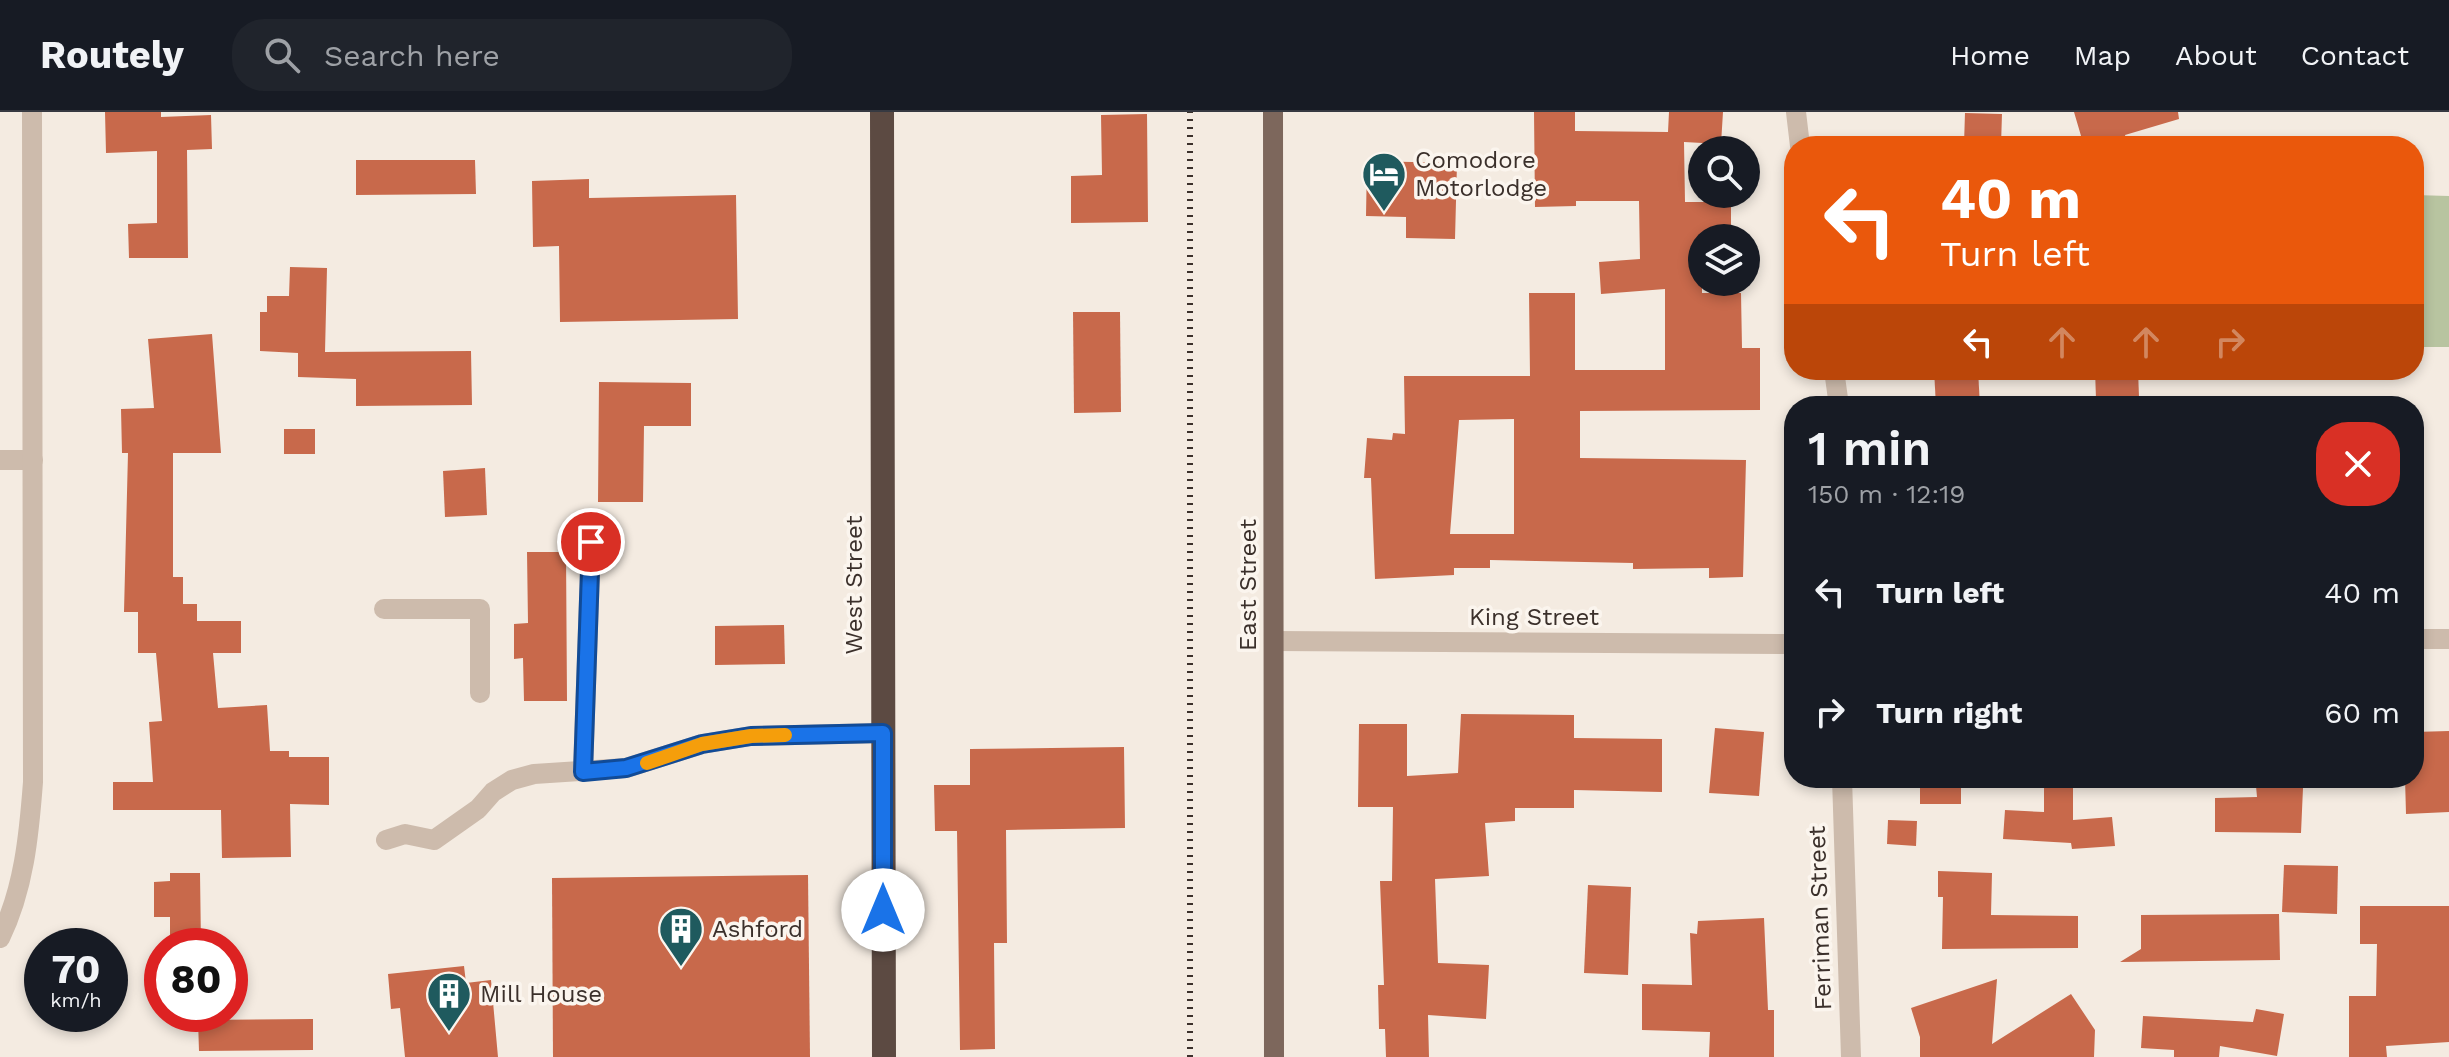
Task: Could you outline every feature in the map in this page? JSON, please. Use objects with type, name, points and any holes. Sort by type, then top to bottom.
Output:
[{"type":"highway","name":"West Street","points":[[882,112],[884,1057]]},
{"type":"main road","name":"East Street","points":[[1273,112],[1274,1057]]},
{"type":"street","points":[[0,938],[21,879],[29,833],[33,460],[32,112]]},
{"type":"street","points":[[1796,112],[1799,136]]},
{"type":"street","points":[[0,460],[33,460]]},
{"type":"street","points":[[583,772],[591,542]]},
{"type":"street","points":[[384,609],[480,609],[480,693]]},
{"type":"street","name":"King Street","points":[[1274,641],[1784,639]]},
{"type":"street","points":[[2424,639],[2449,639]]},
{"type":"street","points":[[386,840],[415,834],[434,840],[512,780],[534,774],[626,768],[702,744],[751,736],[883,733]]},
{"type":"street","name":"Ferriman Street","points":[[1842,788],[1851,1057]]},
{"type":"green space","points":[[2424,195],[2449,196],[2449,347],[2424,347]]},
{"type":"building","points":[[105,112],[161,112],[161,117],[211,115],[212,149],[187,150],[188,258],[129,258],[128,224],[157,223],[157,151],[106,153]]},
{"type":"building","points":[[1534,112],[1575,112],[1575,131],[1668,132],[1669,112],[1723,112],[1722,136],[1688,136],[1688,142],[1684,142],[1685,202],[1688,202],[1688,208],[1731,208],[1731,224],[1688,224],[1688,296],[1741,296],[1742,348],[1760,348],[1760,410],[1580,411],[1580,458],[1746,460],[1743,577],[1709,578],[1709,568],[1633,569],[1633,563],[1490,560],[1490,568],[1454,568],[1454,575],[1375,579],[1371,478],[1364,478],[1367,438],[1392,440],[1393,433],[1405,434],[1404,376],[1530,376],[1529,293],[1575,293],[1575,370],[1665,370],[1665,289],[1601,294],[1599,262],[1640,259],[1639,201],[1576,201],[1576,206],[1535,207]],"holes":[[[1514,419],[1514,534],[1450,534],[1459,420]]]},
{"type":"building","points":[[2074,112],[2178,112],[2179,119],[2125,136],[2081,136]]},
{"type":"building","points":[[1965,113],[2002,114],[2001,136],[1964,136]]},
{"type":"building","points":[[1147,114],[1148,222],[1071,223],[1071,176],[1102,175],[1101,115]]},
{"type":"building","points":[[356,160],[475,160],[476,194],[356,195]]},
{"type":"building","points":[[1367,161],[1457,163],[1455,239],[1406,238],[1406,217],[1366,216]]},
{"type":"building","points":[[589,179],[589,198],[736,195],[738,319],[560,322],[559,246],[533,247],[532,181]]},
{"type":"building","points":[[290,267],[327,268],[325,352],[471,351],[472,405],[356,406],[356,379],[298,377],[298,353],[260,351],[260,312],[267,312],[267,296],[289,296]]},
{"type":"building","points":[[1073,312],[1120,312],[1121,412],[1074,413]]},
{"type":"building","points":[[212,334],[221,453],[173,453],[173,577],[183,577],[183,604],[197,604],[197,621],[241,621],[241,653],[213,653],[218,708],[267,705],[270,751],[289,751],[289,757],[329,757],[329,805],[290,804],[291,857],[222,858],[221,810],[113,810],[113,782],[153,782],[149,722],[162,721],[156,653],[138,653],[138,612],[124,612],[128,453],[122,453],[121,409],[154,408],[148,339]]},
{"type":"building","points":[[1935,380],[1979,380],[1979,396],[1935,396]]},
{"type":"building","points":[[2095,380],[2138,380],[2139,396],[2096,396]]},
{"type":"building","points":[[599,382],[691,383],[691,426],[644,426],[643,502],[598,502]]},
{"type":"building","points":[[284,429],[315,429],[315,454],[284,454]]},
{"type":"building","points":[[485,468],[487,515],[445,517],[443,471]]},
{"type":"building","points":[[527,552],[566,552],[567,701],[524,701],[523,658],[514,659],[514,624],[528,623]]},
{"type":"building","points":[[784,625],[785,664],[715,665],[715,626]]},
{"type":"building","points":[[1461,714],[1574,715],[1574,738],[1662,739],[1662,792],[1574,790],[1574,808],[1515,808],[1515,821],[1485,823],[1489,876],[1435,879],[1438,963],[1489,965],[1486,1019],[1428,1015],[1429,1057],[1386,1057],[1385,1029],[1379,1029],[1378,985],[1384,985],[1380,881],[1392,881],[1393,807],[1358,807],[1359,724],[1407,724],[1407,776],[1458,773]]},
{"type":"building","points":[[1715,728],[1764,732],[1759,796],[1709,793]]},
{"type":"building","points":[[2449,731],[2449,812],[2406,814],[2405,788],[2424,788],[2424,732]]},
{"type":"building","points":[[1124,747],[1125,828],[1006,830],[1007,943],[994,943],[995,1049],[960,1050],[957,831],[935,831],[934,785],[970,785],[970,749]]},
{"type":"building","points":[[1920,788],[1961,788],[1961,804],[1920,804]]},
{"type":"building","points":[[2044,788],[2073,788],[2073,820],[2112,817],[2115,846],[2072,849],[2071,843],[2003,839],[2005,810],[2044,812]]},
{"type":"building","points":[[2256,788],[2303,788],[2301,833],[2215,832],[2215,798],[2257,797]]},
{"type":"building","points":[[1888,820],[1917,821],[1916,846],[1887,844]]},
{"type":"building","points":[[2284,865],[2338,866],[2337,914],[2282,912]]},
{"type":"building","points":[[1938,871],[1992,873],[1991,915],[2078,916],[2078,948],[1942,949],[1943,897],[1938,897]]},
{"type":"building","points":[[170,873],[200,873],[201,928],[170,928],[170,917],[154,917],[154,882],[170,881]]},
{"type":"building","name":"Ashford","points":[[808,875],[810,1057],[553,1057],[552,878]]},
{"type":"building","points":[[1588,885],[1631,887],[1628,975],[1584,973]]},
{"type":"building","points":[[2360,906],[2449,906],[2449,1042],[2386,1046],[2387,1057],[2349,1057],[2349,996],[2376,996],[2377,944],[2360,944]]},
{"type":"building","points":[[2279,914],[2280,960],[2120,962],[2141,949],[2141,915]]},
{"type":"building","points":[[1764,918],[1768,1010],[1774,1010],[1774,1057],[1709,1057],[1710,1032],[1642,1030],[1642,984],[1692,985],[1690,933],[1697,934],[1698,921]]},
{"type":"building","name":"Mill House","points":[[464,966],[466,983],[491,980],[498,1057],[405,1057],[400,1008],[391,1009],[388,974]]},
{"type":"building","points":[[1997,979],[1992,1044],[2071,994],[2095,1030],[2094,1057],[1920,1057],[1920,1037],[1911,1008]]},
{"type":"building","points":[[2256,1009],[2284,1014],[2277,1056],[2220,1046],[2219,1057],[2174,1057],[2174,1050],[2141,1048],[2143,1016],[2253,1022]]},
{"type":"building","points":[[313,1019],[313,1050],[199,1051],[198,1032],[248,1032],[248,1020]]},
{"type":"railway","points":[[1190,112],[1190,1057]]},
{"type":"slow traffic","points":[[647,763],[702,744],[751,736],[785,735]]},
{"type":"place","name":"Comodore Motorlodge","points":[[1384,213]]},
{"type":"place","name":"Ashford","points":[[681,968]]},
{"type":"place","name":"Mill House","points":[[449,1033]]},
{"type":"route","points":[[591,542],[583,772],[626,768],[666,758],[702,744],[751,736],[883,733],[883,910]]}]
